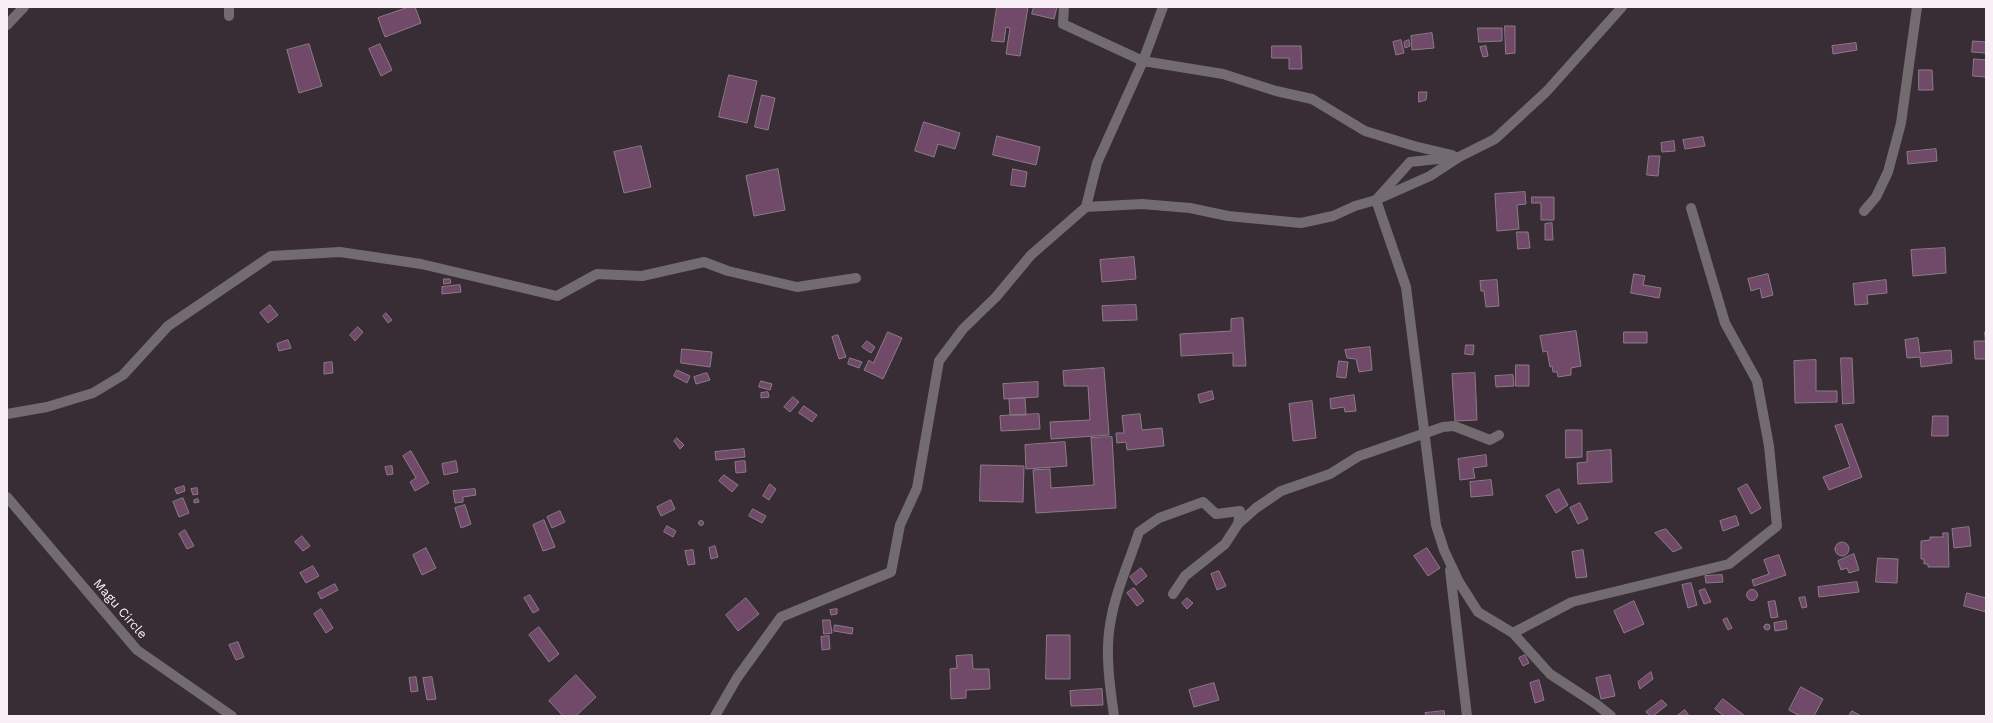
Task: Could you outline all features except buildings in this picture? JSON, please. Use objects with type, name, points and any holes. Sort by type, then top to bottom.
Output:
[{"type":"street","points":[[7,25],[24,7]]},
{"type":"street","points":[[1064,7],[1063,24],[1143,61],[1223,74],[1276,91],[1312,99],[1365,131],[1414,146],[1459,157]]},
{"type":"street","points":[[715,716],[737,678],[781,617],[891,572],[900,525],[917,488],[939,361],[963,329],[996,297],[1031,255],[1086,207],[1097,164],[1143,61],[1163,7]]},
{"type":"street","points":[[1086,207],[1142,204],[1190,208],[1228,216],[1301,223],[1333,216],[1355,206],[1376,200],[1430,176],[1459,157],[1495,139],[1547,91],[1622,7]]},
{"type":"street","points":[[1864,211],[1876,197],[1888,172],[1901,123],[1917,7]]},
{"type":"street","points":[[1376,200],[1410,162],[1459,157]]},
{"type":"street","points":[[1376,200],[1406,287],[1436,525],[1448,560],[1459,582],[1478,612],[1513,632],[1550,674],[1596,704],[1611,716]]},
{"type":"street","points":[[1513,632],[1572,602],[1729,564],[1777,526],[1769,446],[1757,381],[1725,323],[1691,208]]},
{"type":"street","points":[[7,414],[47,407],[93,393],[123,375],[168,326],[271,256],[347,253],[421,264],[557,296],[597,274],[642,276],[704,262],[728,271],[797,287],[856,278]]},
{"type":"street","points":[[1173,594],[1185,576],[1226,544],[1238,524],[1256,508],[1281,492],[1330,474],[1359,456],[1443,427],[1454,426],[1490,440],[1499,435]]},
{"type":"street","name":"Magu Circle","points":[[7,497],[137,650],[232,716]]},
{"type":"street","points":[[1114,716],[1109,670],[1110,625],[1122,577],[1139,532],[1159,518],[1203,502],[1216,514],[1240,511],[1238,524]]},
{"type":"street","points":[[1448,560],[1467,716]]}]
